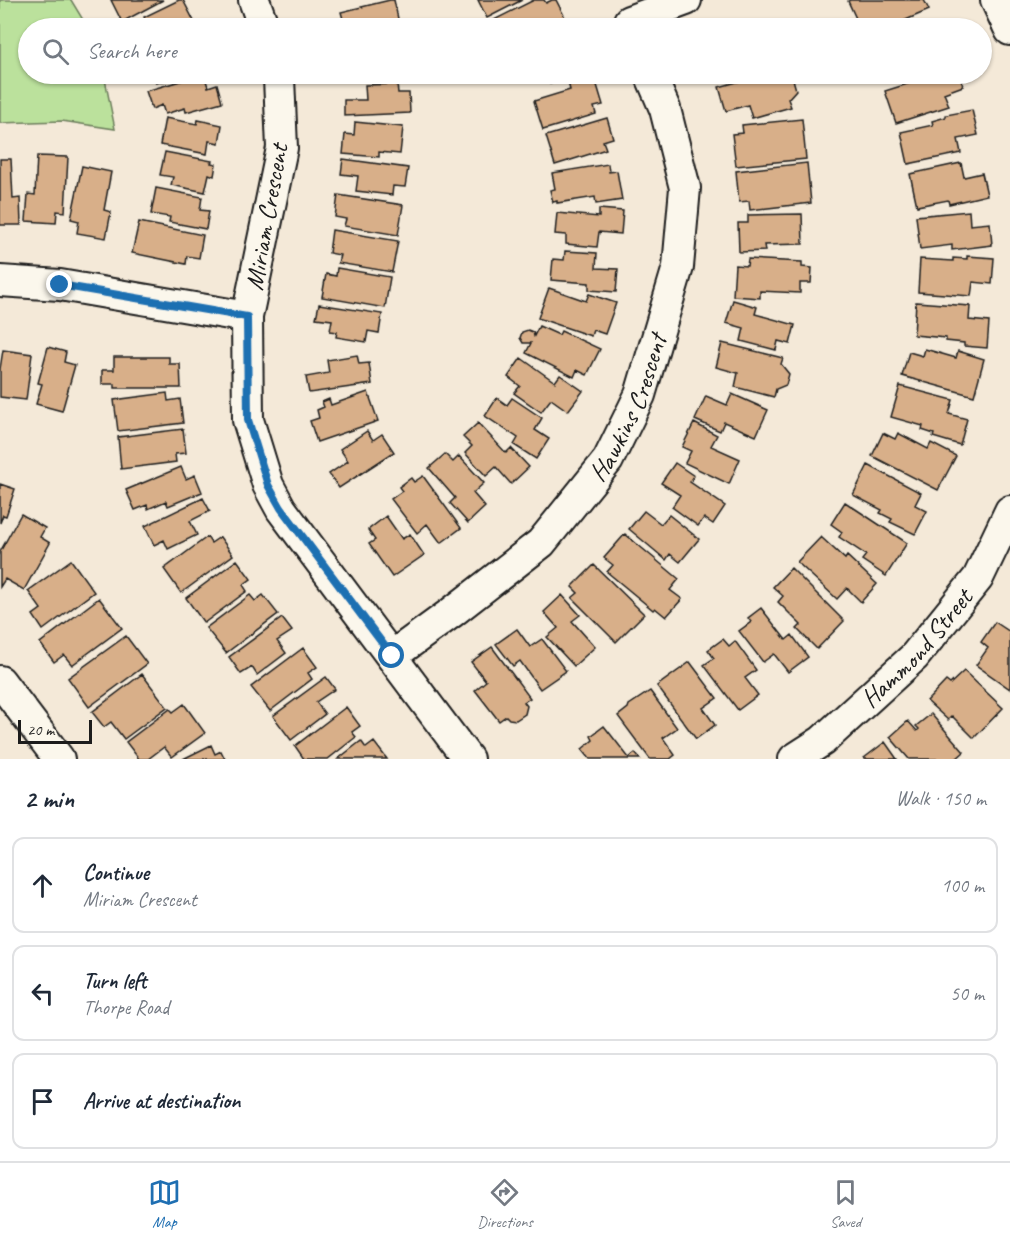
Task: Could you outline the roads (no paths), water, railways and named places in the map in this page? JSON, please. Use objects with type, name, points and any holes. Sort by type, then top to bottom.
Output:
[{"type":"street","points":[[254,0],[260,18]]},
{"type":"street","points":[[627,16],[686,0]]},
{"type":"street","points":[[996,0],[1010,30]]},
{"type":"street","name":"Miriam Crescent","points":[[279,84],[282,148],[247,317],[248,420],[268,485],[281,508],[468,759]]},
{"type":"street","name":"Hawkins Crescent","points":[[392,656],[541,543],[608,459],[640,395],[678,267],[685,188],[664,110],[654,84]]},
{"type":"street","points":[[0,281],[60,285],[247,317]]},
{"type":"street","name":"Hammond Street","points":[[794,759],[822,741],[915,657],[978,578],[1010,511]]},
{"type":"street","points":[[0,681],[59,759]]}]
